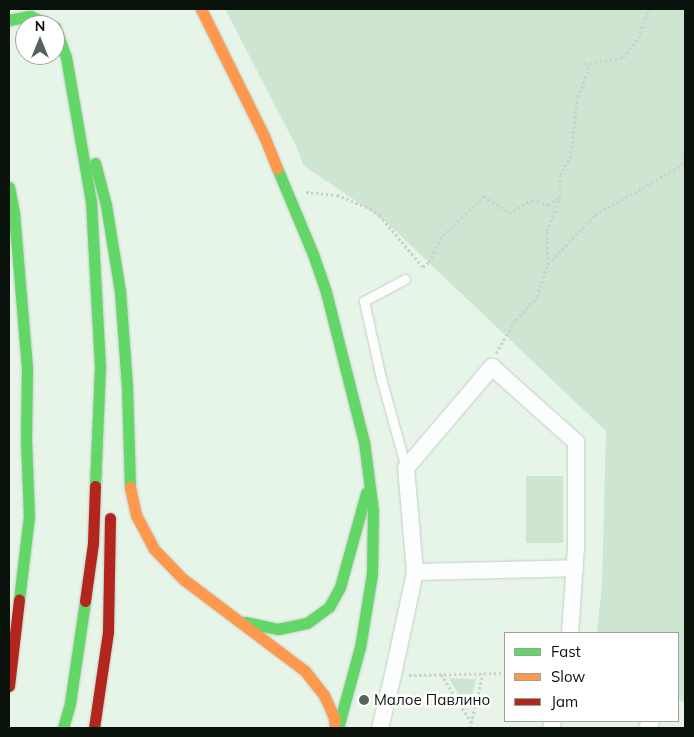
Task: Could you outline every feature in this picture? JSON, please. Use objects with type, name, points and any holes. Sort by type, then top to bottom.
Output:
[{"type":"main road","points":[[201,9],[258,124],[313,254],[326,292],[353,394],[370,477],[374,540],[368,606],[337,728]]},
{"type":"main road","points":[[66,57],[91,201],[107,476]]},
{"type":"main road","points":[[66,57],[106,205],[120,291],[127,386],[128,478],[136,515],[154,549],[183,579],[305,671],[324,695],[337,728]]},
{"type":"main road","points":[[9,187],[14,213],[26,369],[29,516],[9,686]]},
{"type":"main road","points":[[63,728],[70,703],[93,543],[100,367]]},
{"type":"main road","points":[[231,616],[257,626],[278,629],[308,623],[329,608],[340,587],[370,477]]},
{"type":"main road","points":[[94,728],[108,632],[111,533],[109,506]]},
{"type":"street","points":[[380,728],[415,572],[406,468],[492,367],[576,442],[575,568],[570,632]]},
{"type":"street","points":[[415,572],[575,568]]},
{"type":"lane","points":[[405,279],[364,301],[381,378],[406,468]]},
{"type":"path","points":[[492,367],[496,350],[516,320],[537,297],[548,264],[547,231],[560,197],[560,175],[570,158],[578,98],[589,69],[585,64],[623,57],[639,38],[646,14],[650,9]]},
{"type":"path","points":[[548,264],[595,215],[684,166],[685,151]]},
{"type":"path","points":[[302,192],[337,195],[370,208],[379,214],[423,267],[429,262],[440,239],[484,196],[509,214],[532,200],[548,205],[560,197]]},
{"type":"path","points":[[393,675],[504,673]]},
{"type":"path","points":[[441,674],[471,722]]},
{"type":"path","points":[[470,728],[483,674]]},
{"type":"green space","points":[[225,9],[685,9],[685,703],[679,700],[679,632],[597,632],[602,585],[606,431],[385,221],[303,165],[297,148]]},
{"type":"green space","points":[[526,476],[563,476],[563,543],[526,543]]},
{"type":"green space","points":[[449,678],[476,679],[468,711]]},
{"type":"traffic: fast","points":[[9,20],[15,19]]},
{"type":"traffic: fast","points":[[65,54],[91,201],[100,367],[95,486]]},
{"type":"traffic: fast","points":[[95,163],[106,205],[120,291],[127,386],[130,487]]},
{"type":"traffic: fast","points":[[277,168],[313,254],[326,292],[364,442],[373,510],[372,574],[360,647],[338,728]]},
{"type":"traffic: fast","points":[[9,187],[14,213],[27,369],[26,439],[29,516],[19,600]]},
{"type":"traffic: fast","points":[[245,622],[278,629],[307,623],[329,607],[340,587],[366,493]]},
{"type":"traffic: fast","points":[[63,728],[70,703],[85,601]]},
{"type":"traffic: slow","points":[[201,9],[264,136],[277,168]]},
{"type":"traffic: slow","points":[[130,487],[136,515],[154,549],[183,579],[305,671],[324,695],[334,717],[335,728]]},
{"type":"traffic: jam","points":[[85,601],[93,543],[95,486]]},
{"type":"traffic: jam","points":[[94,728],[108,632],[110,518]]},
{"type":"traffic: jam","points":[[9,686],[19,600]]},
{"type":"place","name":"Малое Павлино","points":[[364,700]]}]
